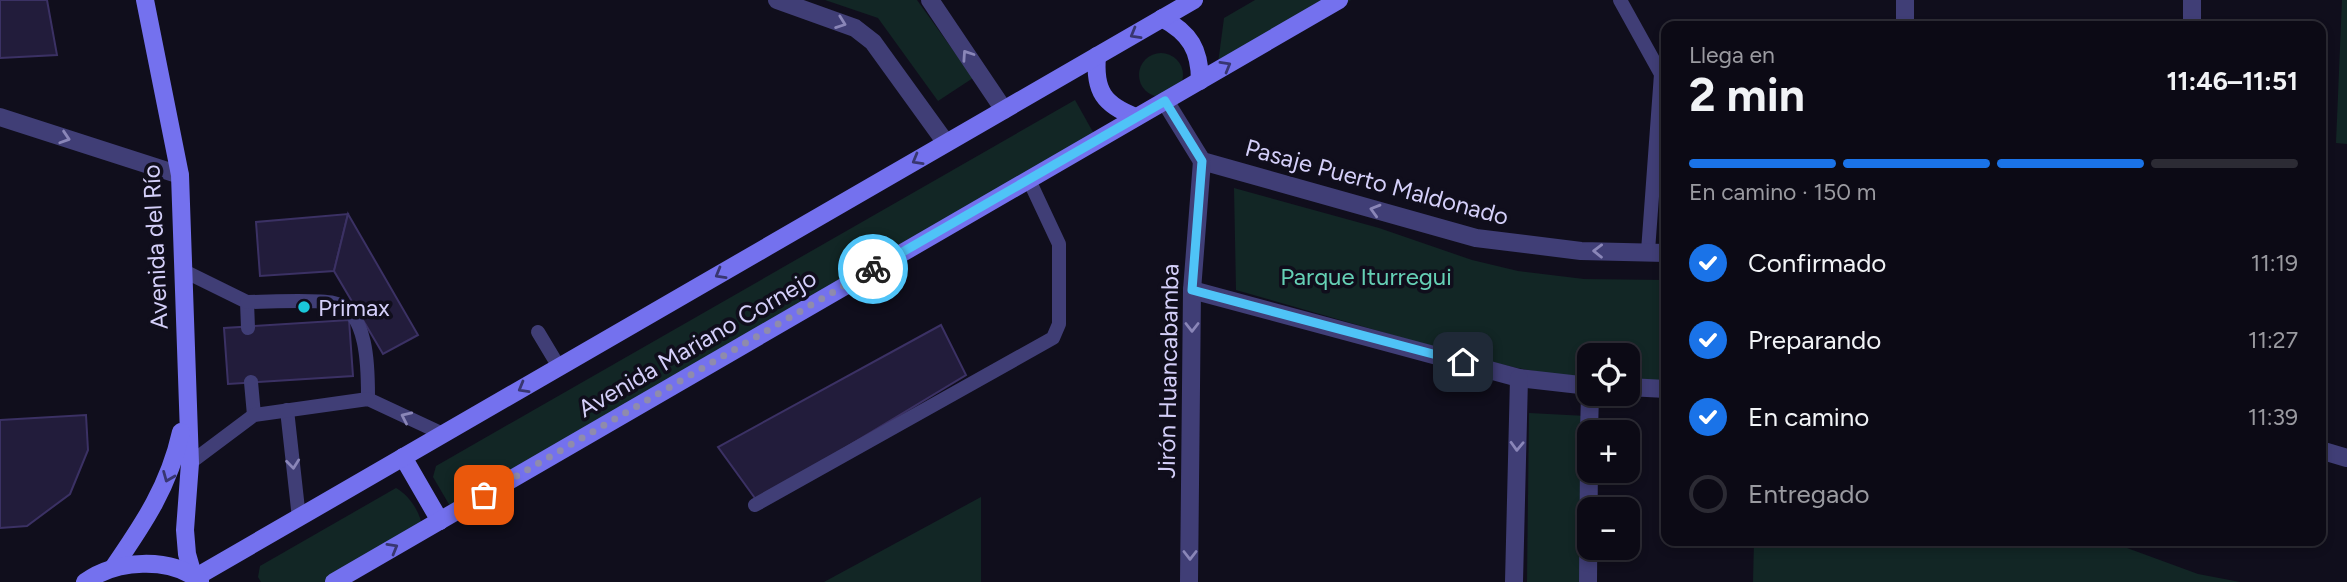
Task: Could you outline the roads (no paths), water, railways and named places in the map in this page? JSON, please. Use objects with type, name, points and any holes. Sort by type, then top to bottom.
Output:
[{"type":"main road","name":"Avenida del Río","points":[[145,0],[180,175],[186,411],[190,463],[185,530],[187,554],[197,578]]},
{"type":"main road","name":"Avenida Mariano Cornejo","points":[[197,578],[1194,0]]},
{"type":"main road","name":"Avenida Mariano Cornejo","points":[[334,582],[1339,0]]},
{"type":"main road","points":[[1162,18],[1180,27],[1193,42],[1200,60],[1200,81]]},
{"type":"main road","points":[[1097,56],[1096,77],[1102,95],[1116,109],[1136,117]]},
{"type":"main road","name":"Avenida del Río","points":[[113,568],[153,509],[177,453],[186,411]]},
{"type":"main road","points":[[403,457],[440,521]]},
{"type":"main road","points":[[85,582],[113,568],[140,564],[167,566],[197,578]]},
{"type":"street","points":[[776,0],[855,28],[873,42],[946,144]]},
{"type":"street","points":[[930,0],[1004,110]]},
{"type":"street","points":[[1905,0],[1905,21]]},
{"type":"street","points":[[2192,0],[2192,21]]},
{"type":"street","points":[[1165,101],[1202,161]]},
{"type":"street","points":[[0,117],[180,175]]},
{"type":"street","name":"Pasaje Puerto Maldonado","points":[[1202,161],[1476,238],[1581,251],[1657,252]]},
{"type":"street","name":"Jirón Huancabamba","points":[[1189,582],[1192,290],[1202,161]]},
{"type":"street","points":[[1192,290],[1519,378],[1577,385]]},
{"type":"street","points":[[1514,582],[1519,378]]},
{"type":"street","points":[[1640,388],[1661,389]]},
{"type":"street","points":[[2326,452],[2347,458]]},
{"type":"street","points":[[1588,582],[1589,483]]},
{"type":"lane","points":[[1619,0],[1661,74],[1657,252]]},
{"type":"lane","points":[[755,505],[1053,338],[1059,324],[1059,244],[1029,180]]},
{"type":"lane","points":[[182,270],[247,302],[335,303],[351,312],[359,327],[368,361],[368,399]]},
{"type":"lane","points":[[247,302],[248,328]]},
{"type":"lane","points":[[538,332],[559,367]]},
{"type":"lane","points":[[251,382],[254,415]]},
{"type":"lane","points":[[190,463],[254,415],[368,399],[443,434]]},
{"type":"lane","points":[[287,410],[299,518]]},
{"type":"place","name":"Primax","points":[[304,307]]},
{"type":"park label","name":"Parque Iturregui","points":[[1366,276]]}]
